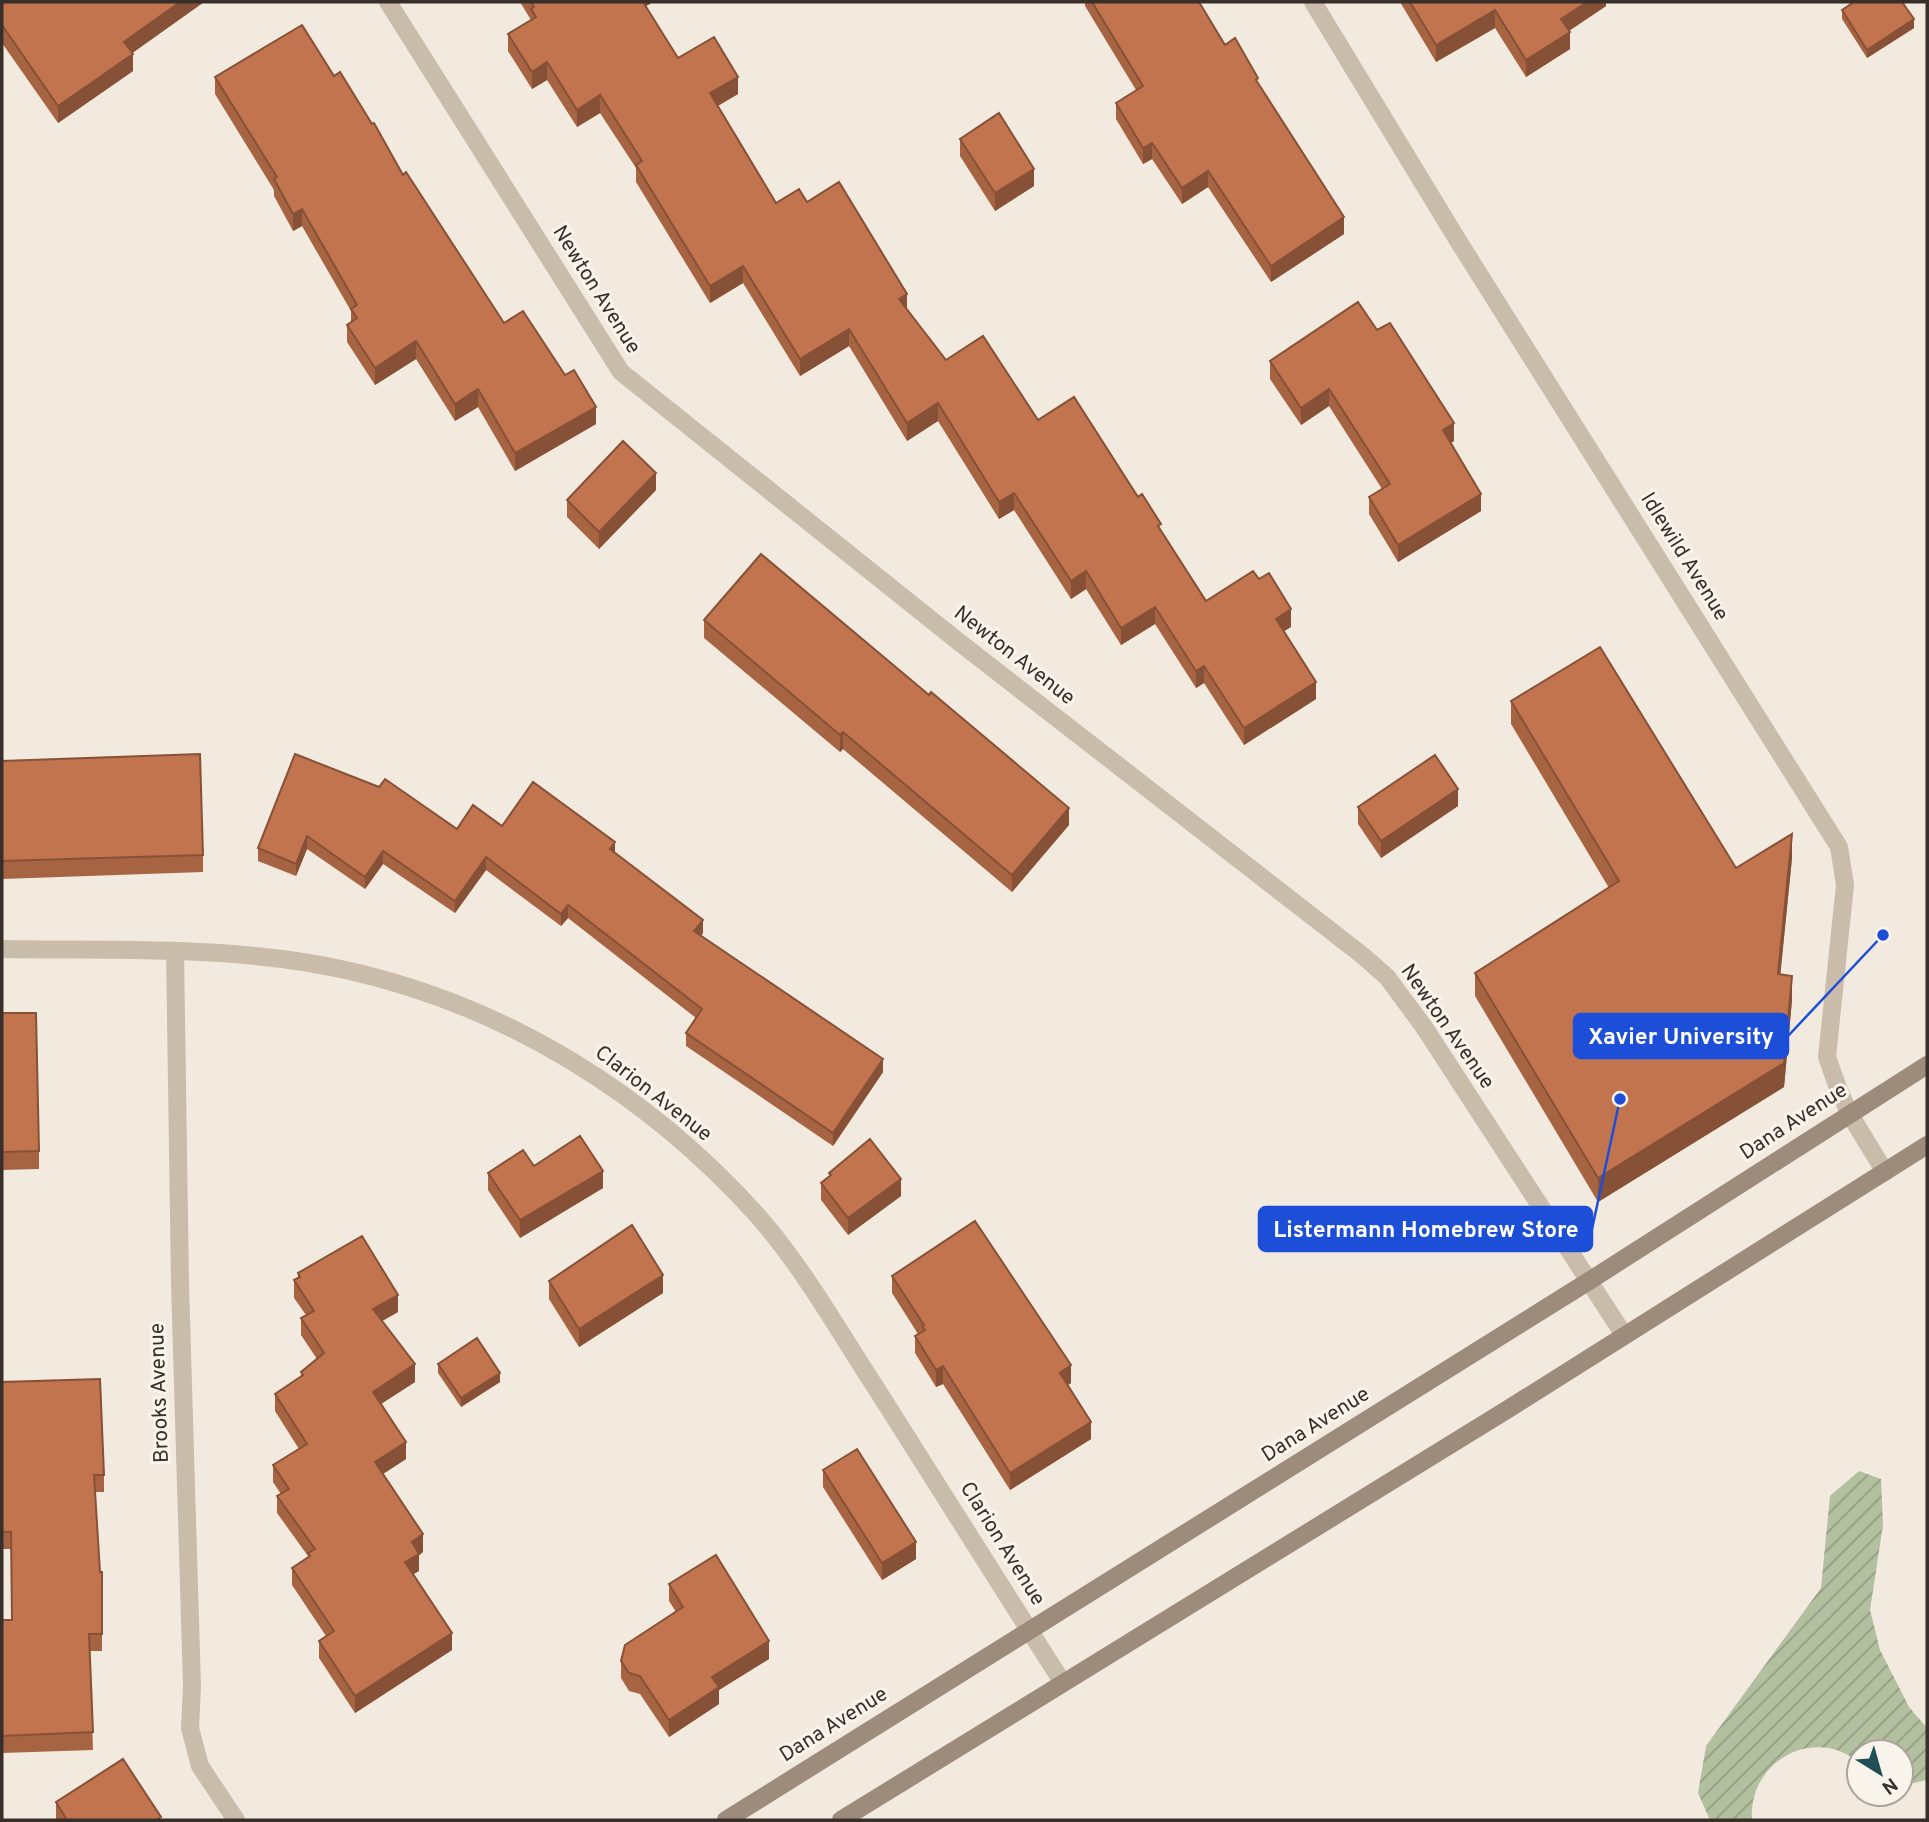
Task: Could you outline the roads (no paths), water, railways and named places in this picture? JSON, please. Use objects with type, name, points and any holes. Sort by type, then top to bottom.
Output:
[{"type":"street","name":"Newton Avenue","points":[[388,2],[621,372],[1387,977],[1424,1027],[1624,1335]]},
{"type":"street","name":"Idlewild Avenue","points":[[1313,2],[1457,239],[1839,847],[1845,885],[1827,1057],[1849,1113],[1885,1172]]},
{"type":"street","name":"Clarion Avenue","points":[[2,949],[175,951],[263,956],[350,971],[435,995],[515,1029],[592,1072],[681,1139],[758,1216],[811,1287],[1063,1683]]},
{"type":"street","name":"Brooks Avenue","points":[[175,951],[180,1284],[192,1687],[190,1728],[200,1766],[236,1820]]},
{"type":"street","name":"Dana Avenue","points":[[726,1820],[1589,1281],[1927,1065]]},
{"type":"street","points":[[841,1820],[1927,1145]]},
{"type":"place","name":"Xavier University","points":[[1883,935]]},
{"type":"place","name":"Listermann Homebrew Store","points":[[1620,1099]]}]
